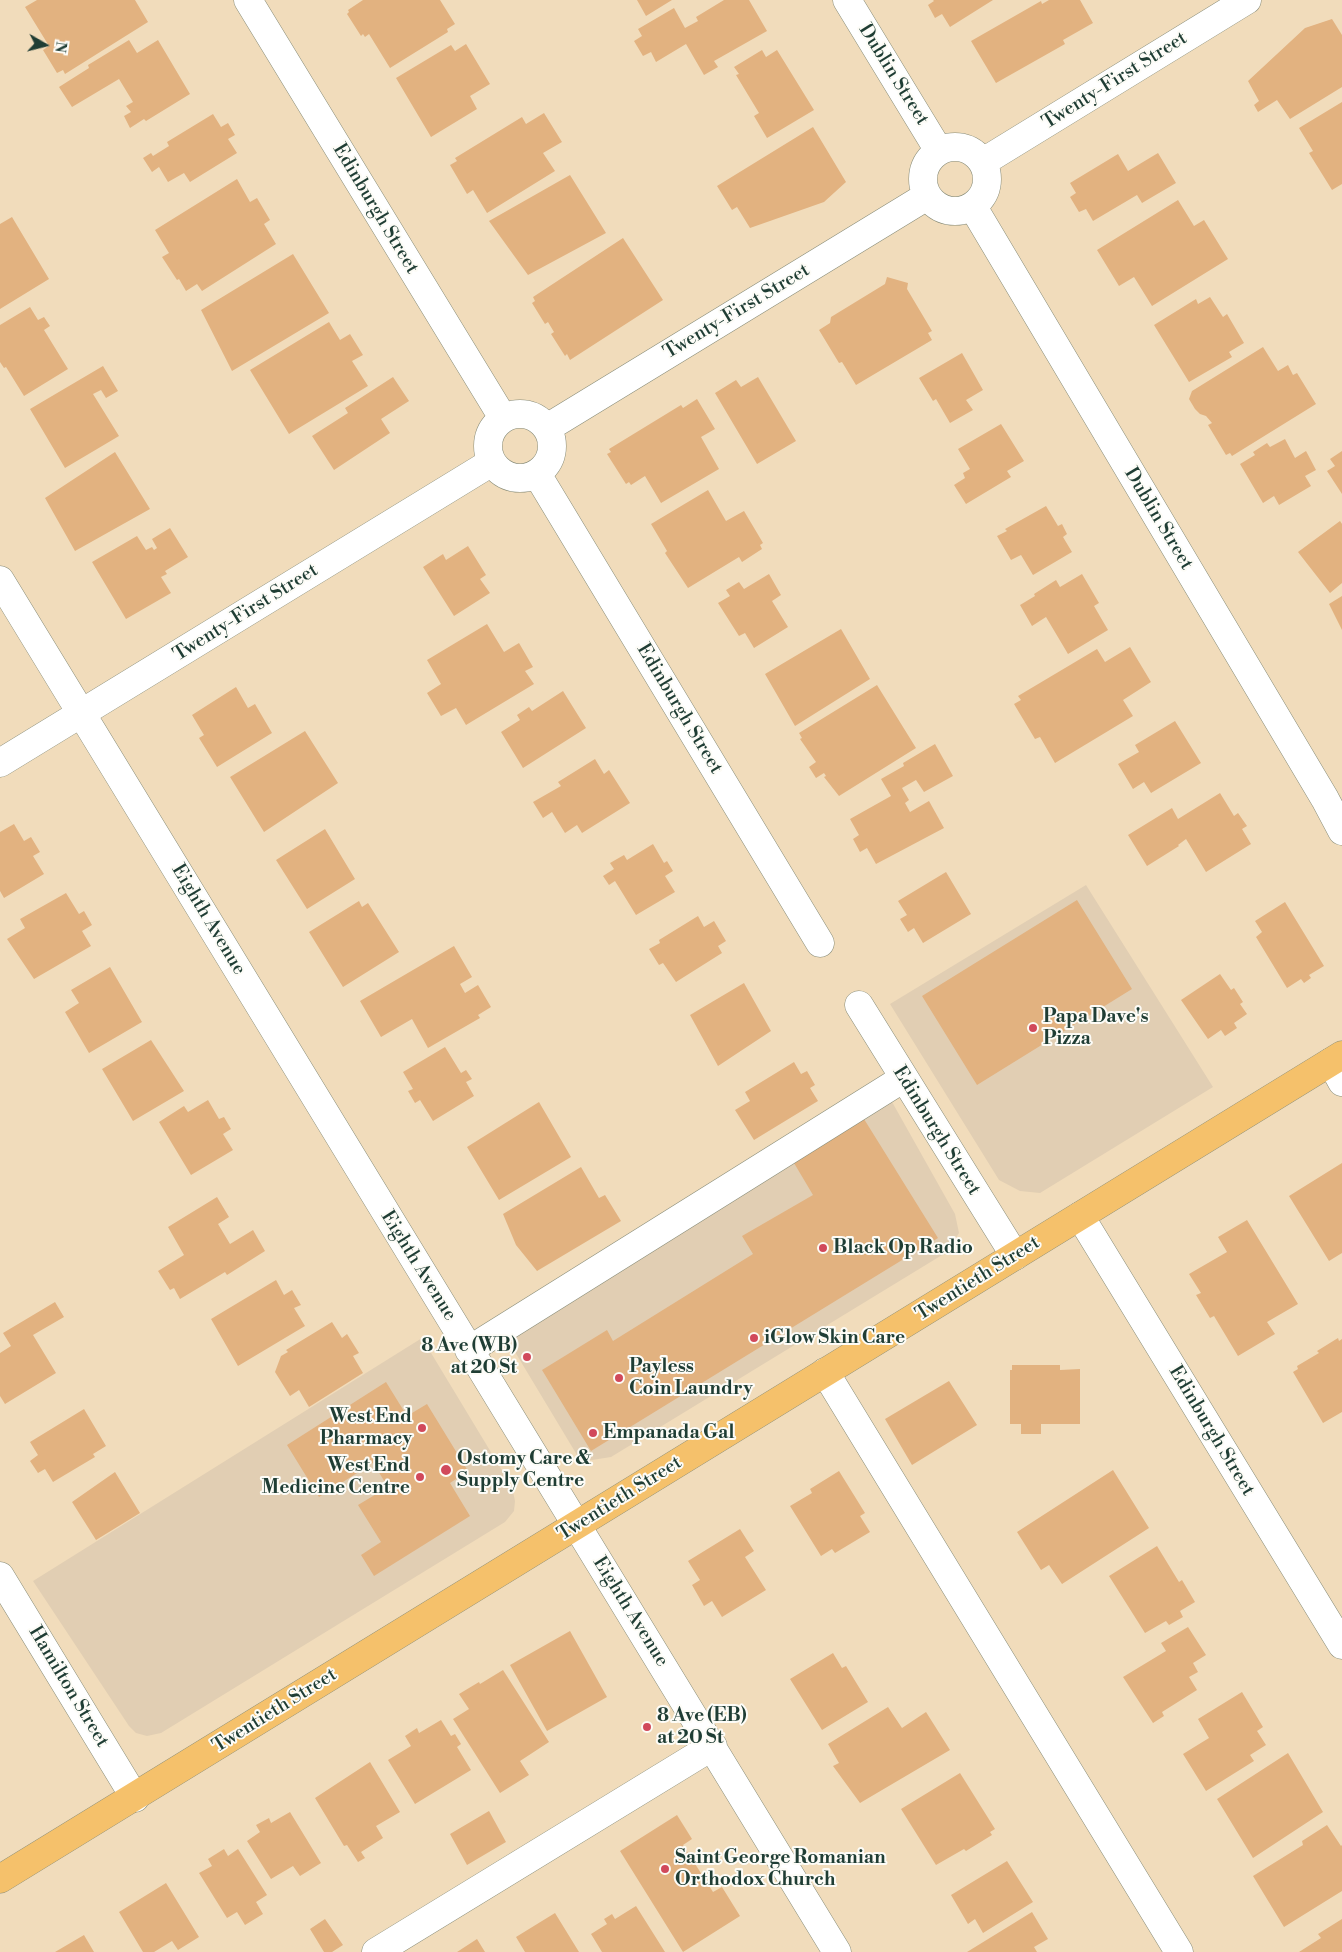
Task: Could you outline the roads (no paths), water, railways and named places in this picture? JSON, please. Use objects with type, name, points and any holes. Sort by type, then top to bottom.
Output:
[{"type":"main road","name":"Twentieth Street","points":[[0,1879],[135,1798],[1080,1216],[1338,1066]]},
{"type":"street","name":"Edinburgh Street","points":[[248,0],[503,418]]},
{"type":"street","name":"Dublin Street","points":[[847,0],[939,151]]},
{"type":"street","name":"Twenty-First Street","points":[[983,162],[1247,0]]},
{"type":"street","points":[[959,147],[976,154],[983,162],[988,181],[986,191],[981,200],[973,207],[964,211],[943,209],[934,204],[927,196],[923,176],[931,157],[939,151],[959,147]]},
{"type":"street","name":"Twenty-First Street","points":[[547,428],[927,196]]},
{"type":"street","name":"Dublin Street","points":[[973,207],[1325,799],[1342,831]]},
{"type":"street","points":[[523,413],[540,421],[547,428],[552,448],[550,458],[537,474],[528,478],[508,476],[498,470],[492,462],[488,453],[489,438],[496,424],[503,418],[523,413]]},
{"type":"street","name":"Twenty-First Street","points":[[0,763],[492,462]]},
{"type":"street","name":"Edinburgh Street","points":[[537,474],[820,944]]},
{"type":"street","name":"Eighth Avenue","points":[[0,580],[837,1952]]},
{"type":"street","name":"Edinburgh Street","points":[[859,1005],[1015,1256]]},
{"type":"street","points":[[470,1350],[904,1078]]},
{"type":"street","name":"Edinburgh Street","points":[[1080,1216],[1342,1646]]},
{"type":"street","points":[[825,1372],[1180,1952]]},
{"type":"street","name":"Hamilton Street","points":[[0,1576],[135,1798]]},
{"type":"street","points":[[376,1952],[712,1746]]},
{"type":"place","name":"Papa Dave's Pizza","points":[[1033,1028]]},
{"type":"place","name":"Black Op Radio","points":[[823,1248]]},
{"type":"place","name":"iGlow Skin Care","points":[[754,1338]]},
{"type":"place","name":"8 Ave (WB) at 20 St","points":[[527,1357]]},
{"type":"place","name":"Payless Coin Laundry","points":[[619,1378]]},
{"type":"place","name":"West End Pharmacy","points":[[422,1428]]},
{"type":"place","name":"Empanada Gal","points":[[593,1433]]},
{"type":"place","name":"Ostomy Care & Supply Centre","points":[[446,1470]]},
{"type":"place","name":"West End Medicine Centre","points":[[420,1477]]},
{"type":"place","name":"8 Ave (EB) at 20 St","points":[[647,1727]]},
{"type":"place","name":"Saint George Romanian Orthodox Church","points":[[665,1869]]}]
